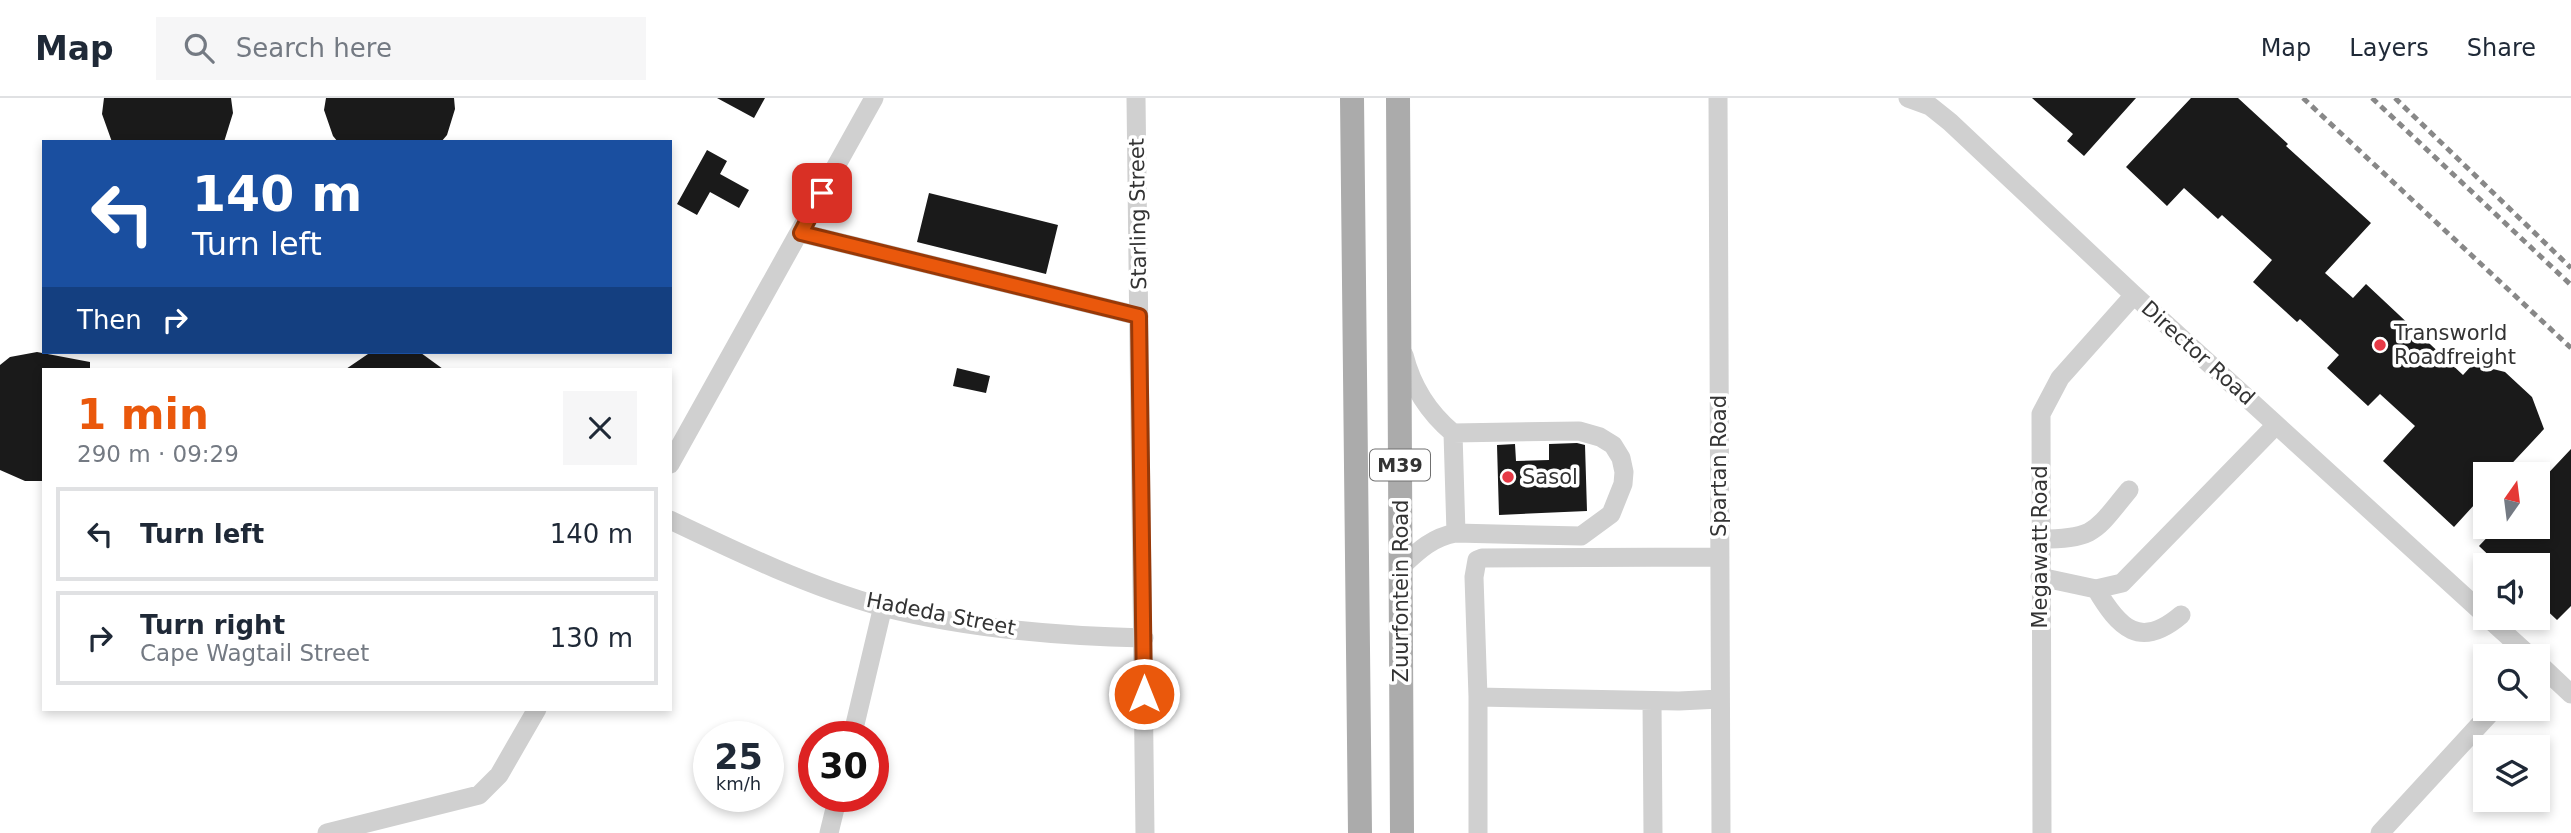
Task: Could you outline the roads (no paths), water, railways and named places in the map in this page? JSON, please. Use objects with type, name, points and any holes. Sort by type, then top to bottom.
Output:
[{"type":"main road","name":"Zuurfontein Road","points":[[1352,98],[1360,833]]},
{"type":"main road","name":"Zuurfontein Road","points":[[1398,98],[1402,833]]},
{"type":"street","points":[[672,460],[874,98]]},
{"type":"street","name":"Starling Street","points":[[1136,98],[1145,833]]},
{"type":"street","name":"Spartan Road","points":[[1718,98],[1721,833]]},
{"type":"street","name":"Director Road","points":[[1908,98],[1930,106],[1950,122],[2134,295],[2473,604]]},
{"type":"street","points":[[801,233],[1139,316]]},
{"type":"street","name":"Megawatt Road","points":[[2042,833],[2041,414],[2048,396],[2060,378],[2134,295]]},
{"type":"street","points":[[1398,334],[1414,387],[1426,406],[1453,433],[1456,533]]},
{"type":"street","points":[[2040,577],[2096,589],[2122,583],[2276,425]]},
{"type":"street","points":[[1402,566],[1422,547],[1440,536],[1456,533],[1581,536],[1611,514],[1623,485],[1621,458],[1613,445],[1600,437],[1578,431],[1453,433]]},
{"type":"street","points":[[2040,539],[2067,539],[2084,536],[2097,529],[2129,490]]},
{"type":"street","name":"Hadeda Street","points":[[672,521],[743,555],[883,607],[1016,630],[1144,638]]},
{"type":"street","points":[[1478,833],[1474,566],[1477,560],[1720,558]]},
{"type":"street","points":[[2096,589],[2109,612],[2132,631],[2165,628],[2181,615]]},
{"type":"street","points":[[856,721],[883,607]]},
{"type":"street","name":"Director Road","points":[[2501,630],[2517,644]]},
{"type":"street","points":[[2550,674],[2571,694]]},
{"type":"street","points":[[1478,697],[1652,701],[1720,699]]},
{"type":"street","points":[[1652,701],[1653,833]]},
{"type":"street","points":[[327,833],[479,794],[499,775],[536,711]]},
{"type":"street","points":[[2380,833],[2483,721]]},
{"type":"street","points":[[829,833],[834,812]]},
{"type":"railway","points":[[2303,98],[2571,348]]},
{"type":"railway","points":[[2372,98],[2571,285]]},
{"type":"railway","points":[[2395,98],[2571,268]]},
{"type":"place","name":"Transworld Roadfreight","points":[[2380,345]]},
{"type":"place","name":"Sasol","points":[[1508,477]]}]
